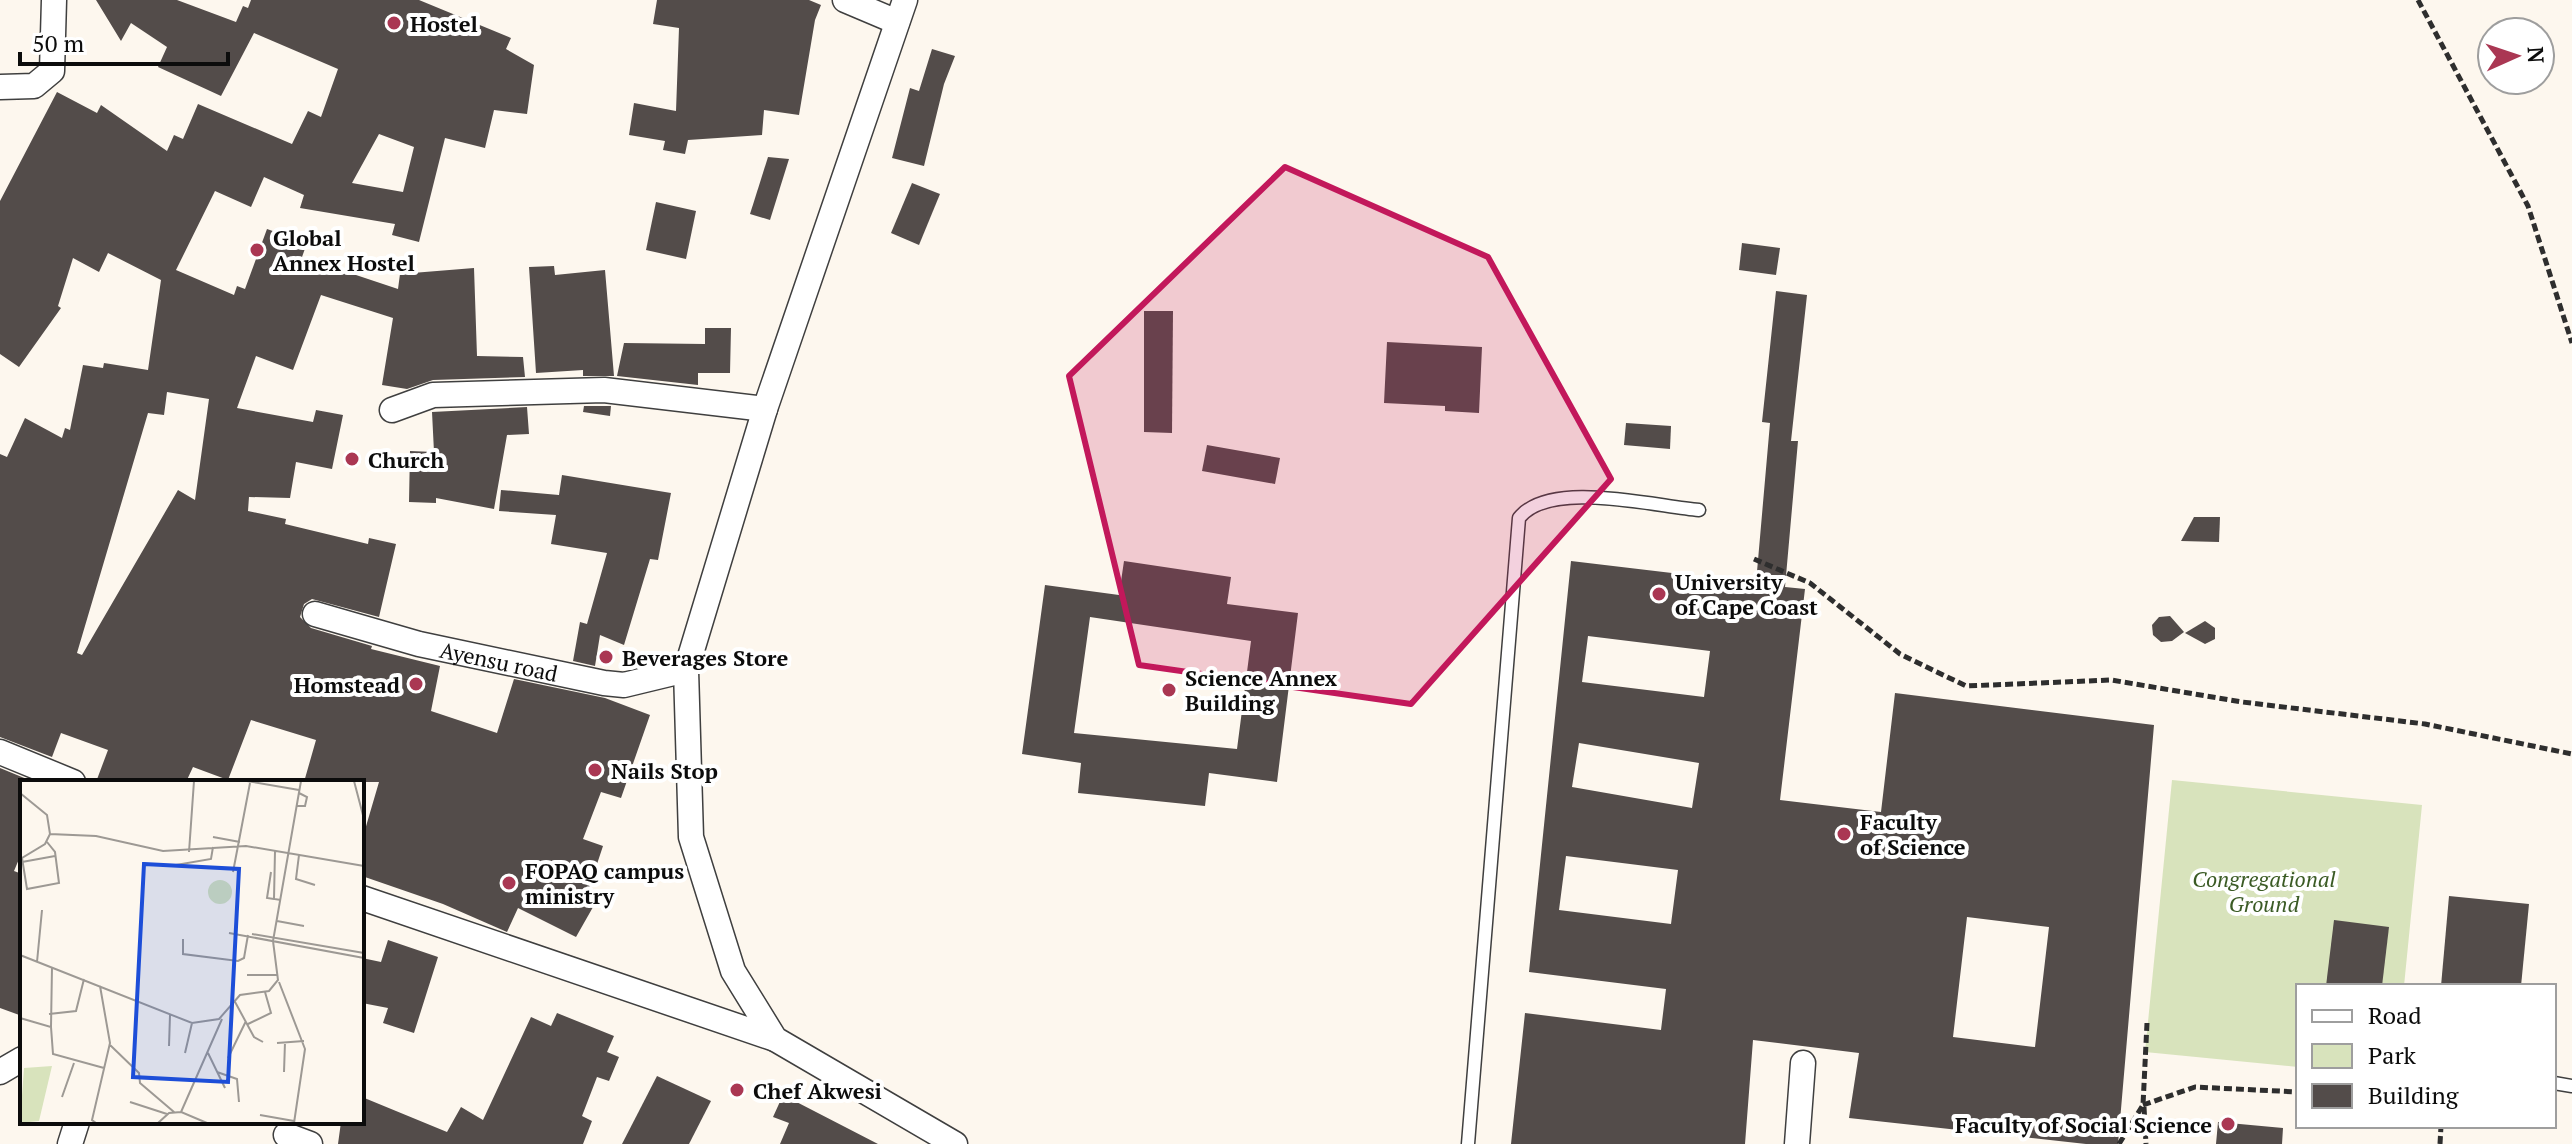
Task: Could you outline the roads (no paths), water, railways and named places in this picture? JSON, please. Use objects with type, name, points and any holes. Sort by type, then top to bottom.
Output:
[{"type":"street","points":[[0,87],[34,86],[52,71],[54,0]]},
{"type":"street","points":[[775,1039],[733,971],[691,837],[686,670],[765,409],[901,11],[845,0]]},
{"type":"street","points":[[392,410],[433,395],[604,390],[765,409]]},
{"type":"street","name":"Ayensu road","points":[[315,614],[419,644],[604,683],[624,685],[686,670]]},
{"type":"street","points":[[0,752],[68,780]]},
{"type":"street","points":[[364,899],[775,1039],[955,1144]]},
{"type":"street","points":[[0,1072],[20,1060]]},
{"type":"street","points":[[1797,1144],[1803,1063]]},
{"type":"street","points":[[70,1144],[76,1124]]},
{"type":"street","points":[[286,1135],[310,1144]]},
{"type":"lane","points":[[1468,1144],[1519,518],[1527,508],[1540,501],[1563,496],[1699,510]]},
{"type":"place","name":"Hostel","points":[[394,23]]},
{"type":"place","name":"Global Annex Hostel","points":[[257,250]]},
{"type":"place","name":"Church","points":[[352,459]]},
{"type":"place","name":"University of Cape Coast","points":[[1659,594]]},
{"type":"place","name":"Beverages Store","points":[[606,657]]},
{"type":"place","name":"Homstead","points":[[416,684]]},
{"type":"place","name":"Science Annex Building","points":[[1169,690]]},
{"type":"place","name":"Nails Stop","points":[[595,770]]},
{"type":"place","name":"Faculty of Science","points":[[1844,834]]},
{"type":"place","name":"FOPAQ campus ministry","points":[[509,883]]},
{"type":"place","name":"Chef Akwesi","points":[[737,1090]]},
{"type":"place","name":"Faculty of Social Science","points":[[2228,1124]]},
{"type":"park label","name":"Congregational Ground","points":[[2264,890]]}]
